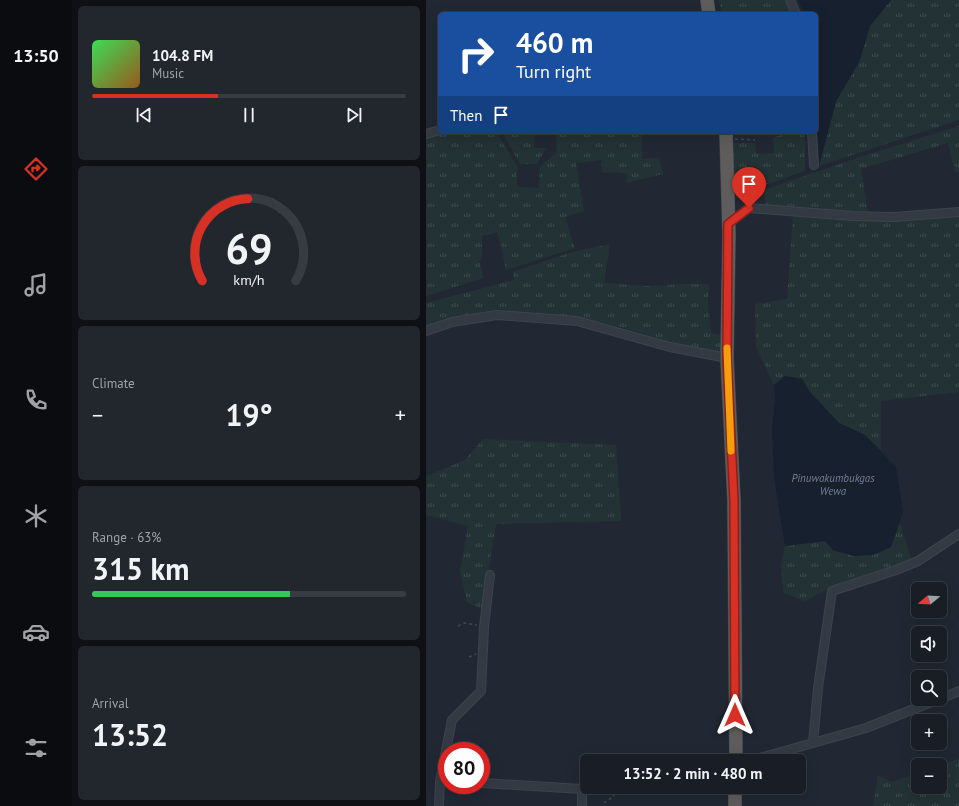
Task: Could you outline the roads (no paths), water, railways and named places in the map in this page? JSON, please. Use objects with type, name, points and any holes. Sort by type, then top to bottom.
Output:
[{"type":"highway","points":[[707,0],[709,12]]},
{"type":"highway","points":[[726,135],[728,224],[727,358],[734,501],[736,754]]},
{"type":"highway","points":[[735,794],[735,806]]},
{"type":"street","points":[[790,0],[795,12]]},
{"type":"street","points":[[426,134],[438,131]]},
{"type":"street","points":[[812,134],[814,165]]},
{"type":"street","points":[[728,224],[749,208],[853,216],[894,217],[959,212]]},
{"type":"street","points":[[426,331],[452,322],[497,315],[577,321],[670,347],[727,358]]},
{"type":"street","points":[[813,743],[818,688],[832,592],[918,561],[959,534]]},
{"type":"street","points":[[449,742],[452,720],[481,691],[484,627],[490,575]]},
{"type":"street","points":[[947,696],[959,691]]},
{"type":"street","points":[[774,754],[866,728],[922,706]]},
{"type":"street","points":[[490,784],[580,789]]},
{"type":"street","points":[[438,806],[441,794]]},
{"type":"street","points":[[582,794],[582,806]]},
{"type":"water","points":[[798,0],[891,0],[870,26],[859,62],[836,101],[819,166],[817,134],[818,12],[803,12]]},
{"type":"water","name":"Pinuwakumbukgas Wewa","points":[[785,376],[802,379],[810,392],[839,423],[865,435],[896,467],[903,512],[891,547],[873,555],[854,556],[833,550],[825,541],[785,546],[774,478],[772,429],[775,400],[774,385]]}]
